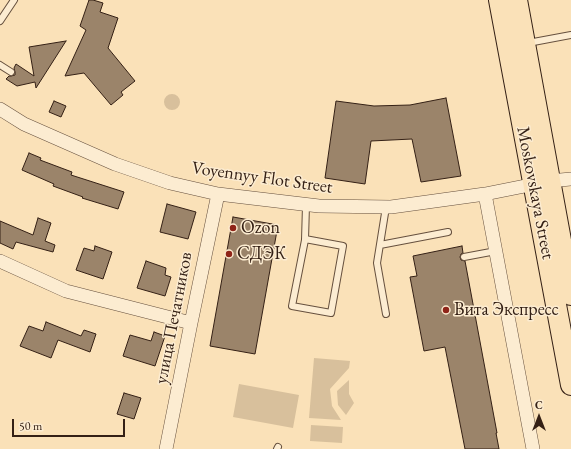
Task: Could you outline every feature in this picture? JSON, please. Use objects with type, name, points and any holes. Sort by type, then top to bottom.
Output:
[{"type":"main road","name":"Moskovskaya Street","points":[[499,0],[542,183],[571,385]]},
{"type":"main road","points":[[517,0],[525,44],[542,183],[571,295]]},
{"type":"street","name":"Voyennyy Flot Street","points":[[0,109],[24,124],[116,164],[170,183],[218,194],[306,205],[386,207],[485,194],[571,179]]},
{"type":"street","name":"улица Печатников","points":[[166,449],[218,194]]},
{"type":"street","points":[[485,194],[533,449]]},
{"type":"street","points":[[0,261],[66,291],[191,323]]},
{"type":"lane","points":[[0,21],[14,0]]},
{"type":"lane","points":[[525,44],[571,35]]},
{"type":"lane","points":[[0,65],[11,72]]},
{"type":"lane","points":[[305,239],[343,246],[331,313],[292,306],[305,239],[306,205]]},
{"type":"lane","points":[[386,207],[377,263],[386,314]]},
{"type":"lane","points":[[380,245],[448,232]]},
{"type":"lane","points":[[464,257],[496,251]]},
{"type":"shaded area","points":[[172,94],[178,96],[180,102],[178,108],[172,110],[166,108],[164,102],[166,96]]},
{"type":"shaded area","points":[[314,358],[350,361],[349,368],[330,389],[332,406],[341,420],[309,418]]},
{"type":"shaded area","points":[[349,380],[349,394],[354,403],[346,415],[338,405],[337,391]]},
{"type":"shaded area","points":[[239,384],[299,395],[293,428],[233,417]]},
{"type":"shaded area","points":[[311,425],[343,427],[342,443],[310,441]]},
{"type":"building","points":[[89,0],[103,3],[100,12],[118,18],[108,48],[135,81],[121,92],[123,95],[111,105],[84,73],[65,76],[86,30],[80,26]]},
{"type":"building","points":[[66,41],[36,88],[35,82],[17,86],[6,79],[9,76],[15,75],[14,68],[16,64],[34,76],[29,47]]},
{"type":"building","points":[[446,98],[461,176],[421,182],[412,139],[371,141],[365,184],[325,178],[336,101],[374,106],[410,105]]},
{"type":"building","points":[[54,101],[66,106],[61,117],[49,112]]},
{"type":"building","points":[[29,153],[41,158],[40,160],[72,172],[71,175],[124,192],[118,209],[82,198],[83,197],[53,186],[54,184],[22,170]]},
{"type":"building","points":[[167,204],[196,212],[188,239],[160,232]]},
{"type":"building","points":[[233,217],[278,225],[255,354],[210,346]]},
{"type":"building","points":[[38,218],[51,223],[45,241],[55,245],[53,252],[16,242],[13,249],[0,243],[0,221],[33,235]]},
{"type":"building","points":[[95,246],[112,252],[103,279],[76,270],[84,248],[94,251]]},
{"type":"building","points":[[462,246],[463,253],[460,257],[461,260],[465,261],[499,449],[465,449],[445,347],[424,351],[410,277],[417,276],[413,256]]},
{"type":"building","points":[[146,261],[166,268],[165,275],[171,277],[165,296],[137,288]]},
{"type":"building","points":[[46,322],[81,336],[84,330],[96,334],[90,352],[58,340],[51,358],[20,346],[29,326],[43,331]]},
{"type":"building","points":[[154,332],[165,336],[155,366],[123,356],[130,335],[151,341]]},
{"type":"building","points":[[124,393],[141,398],[134,419],[117,414]]},
{"type":"place","name":"Ozon","points":[[233,228]]},
{"type":"place","name":"СДЭК","points":[[229,254]]},
{"type":"place","name":"Вита Экспресс","points":[[446,310]]}]
